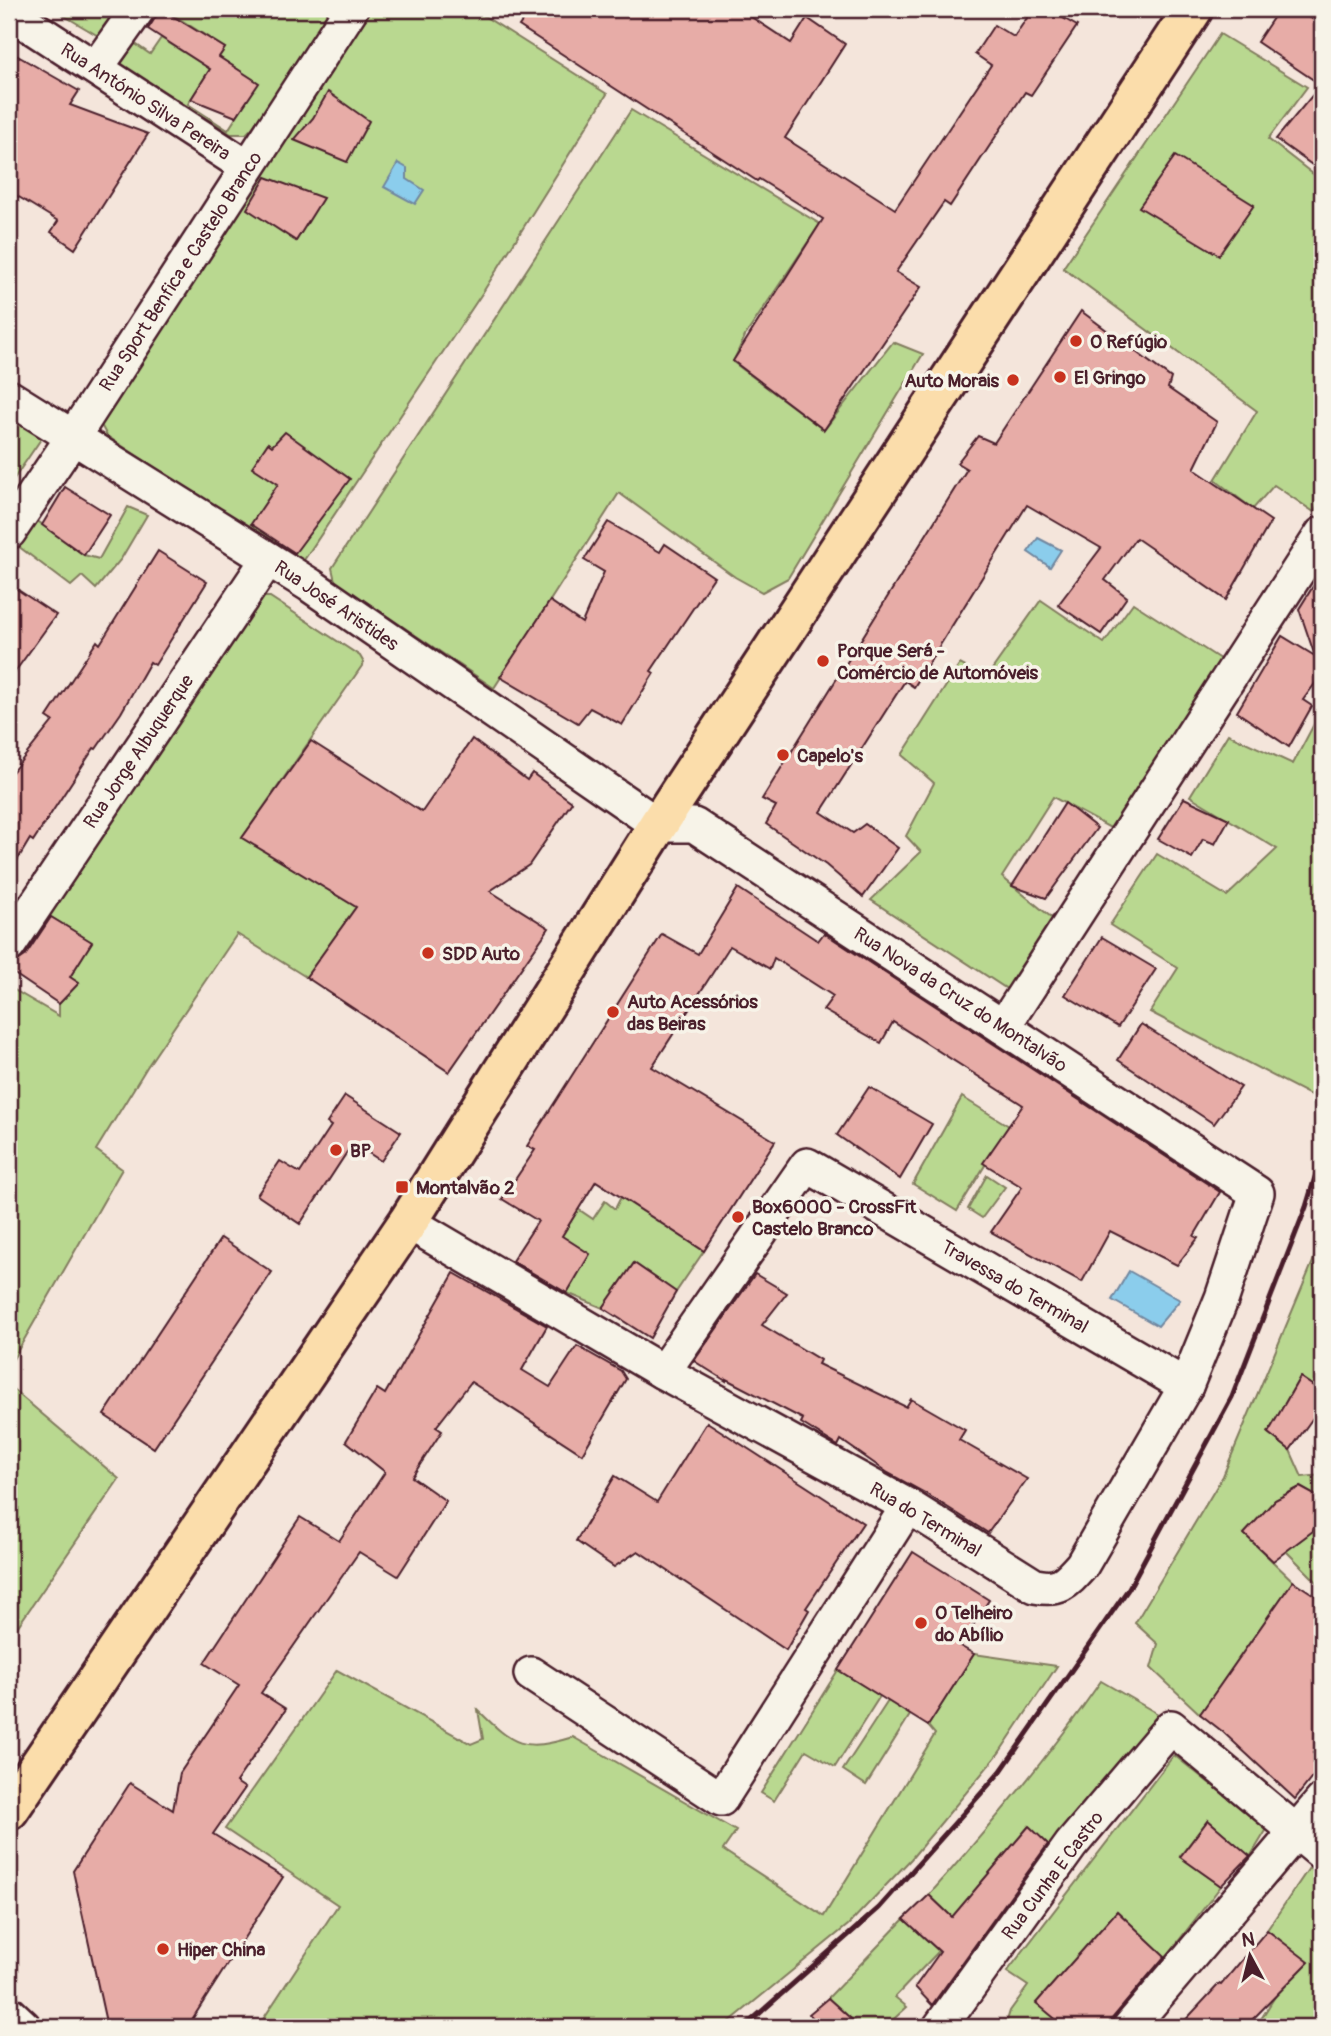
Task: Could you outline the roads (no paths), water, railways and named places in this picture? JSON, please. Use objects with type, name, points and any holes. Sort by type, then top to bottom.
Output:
[{"type":"main road","points":[[9,1810],[408,1222],[659,825],[1193,9]]},
{"type":"street","points":[[96,68],[138,9]]},
{"type":"street","name":"Rua Sport Benfica e Castelo Branco","points":[[9,532],[351,9]]},
{"type":"street","name":"Rua António Silva Pereira","points":[[9,12],[247,167]]},
{"type":"street","name":"Rua José Aristides","points":[[9,397],[333,601],[659,825]]},
{"type":"street","points":[[1003,1027],[1322,534]]},
{"type":"street","name":"Rua Jorge Albuquerque","points":[[9,945],[268,559]]},
{"type":"street","name":"Rua Nova da Cruz do Montalvão","points":[[659,825],[694,825],[1258,1193]]},
{"type":"street","name":"Travessa do Terminal","points":[[663,1372],[807,1166],[1186,1386]]},
{"type":"street","name":"Rua do Terminal","points":[[408,1222],[663,1372],[908,1506],[1035,1586],[1052,1590],[1066,1582],[1082,1565],[1186,1386],[1222,1298],[1258,1193]]},
{"type":"street","points":[[531,1674],[721,1799],[908,1506]]},
{"type":"street","name":"Rua Cunha E Castro","points":[[940,2027],[1071,1845],[1171,1727],[1296,1831]]},
{"type":"street","points":[[1130,2027],[1322,1801]]},
{"type":"street","points":[[1296,1831],[1322,1853]]},
{"type":"street","points":[[9,2013],[24,2027]]},
{"type":"water","points":[[398,163],[407,168],[407,179],[424,190],[415,204],[384,187]]},
{"type":"water","points":[[1038,538],[1061,550],[1050,567],[1028,552]]},
{"type":"water","points":[[1129,1271],[1180,1300],[1158,1326],[1112,1300]]},
{"type":"railway","points":[[744,2027],[879,1908],[1001,1771],[1129,1588],[1232,1397],[1306,1207],[1322,1154]]},
{"type":"place","name":"O Refúgio","points":[[1076,341]]},
{"type":"place","name":"El Gringo","points":[[1060,377]]},
{"type":"place","name":"Auto Morais","points":[[1013,380]]},
{"type":"place","name":"Porque Será - Comércio de Automóveis","points":[[823,661]]},
{"type":"place","name":"Capelo's","points":[[783,755]]},
{"type":"place","name":"SDD Auto","points":[[428,953]]},
{"type":"place","name":"Auto Acessórios das Beiras","points":[[613,1012]]},
{"type":"place","name":"BP","points":[[336,1150]]},
{"type":"place","name":"Montalvão 2","points":[[402,1187]]},
{"type":"place","name":"Box6000 - CrossFit Castelo Branco","points":[[738,1217]]},
{"type":"place","name":"O Telheiro do Abílio","points":[[921,1623]]},
{"type":"place","name":"Hiper China","points":[[163,1949]]}]
